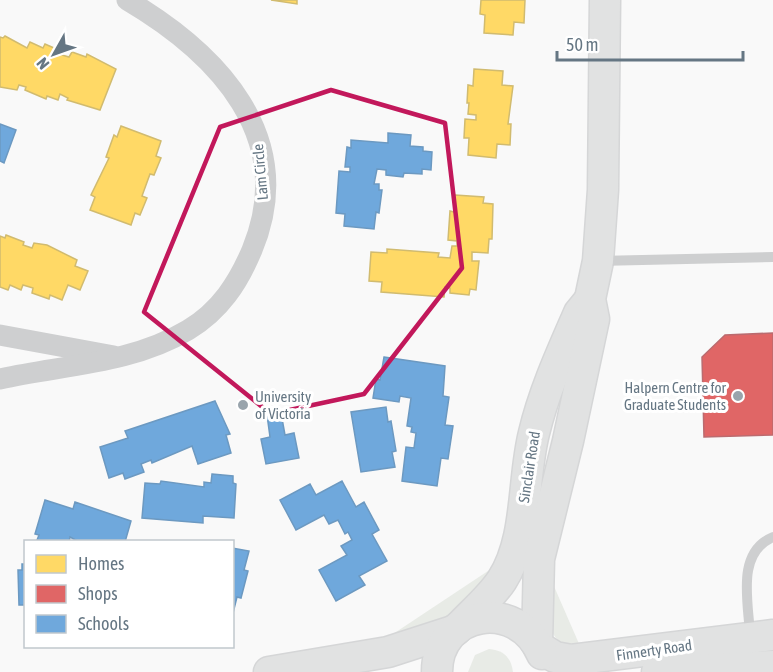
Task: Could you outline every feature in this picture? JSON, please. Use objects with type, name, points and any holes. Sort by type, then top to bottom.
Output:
[{"type":"main road","name":"Sinclair Road","points":[[540,654],[539,559],[568,441],[594,319],[590,299],[598,261],[604,152],[605,0]]},
{"type":"main road","name":"Sinclair Road","points":[[437,672],[442,647],[494,590],[507,570],[519,534],[528,460],[541,405],[579,313],[590,299]]},
{"type":"main road","name":"Finnerty Road","points":[[458,628],[479,618],[501,618],[522,627],[540,654],[571,660],[759,651]]},
{"type":"main road","points":[[269,672],[388,652],[458,628]]},
{"type":"main road","name":"Finnerty Road","points":[[657,672],[759,651]]},
{"type":"street","name":"Lam Circle","points":[[114,356],[9,337],[7,377],[95,364],[114,356],[152,348],[188,330],[227,297],[245,268],[256,241],[263,212],[265,186],[256,130],[244,105],[226,80],[183,36],[127,0]]},
{"type":"lane","points":[[598,261],[773,257]]},
{"type":"lane","points":[[759,651],[748,565],[757,548],[773,537]]},
{"type":"highlighted area","points":[[331,90],[445,123],[462,268],[364,394],[271,414],[144,312],[220,127]]},
{"type":"shaded area","points":[[491,569],[486,584],[444,620],[390,636]]},
{"type":"shaded area","points":[[553,584],[580,646],[573,650],[563,644],[552,631],[550,615]]},
{"type":"shaded area","points":[[489,649],[506,655],[513,672],[468,672],[475,655]]},
{"type":"building: Homes","points":[[271,0],[297,0],[297,4]]},
{"type":"building: Homes","points":[[481,0],[525,0],[524,23],[514,22],[513,35],[484,33],[485,15],[480,14]]},
{"type":"building: Homes","points":[[5,36],[27,48],[30,42],[43,48],[45,44],[69,57],[72,52],[86,57],[87,54],[116,69],[100,110],[67,100],[68,98],[60,94],[58,100],[47,96],[46,99],[19,85],[17,90],[0,87],[0,37]]},
{"type":"building: Homes","points":[[474,69],[503,71],[502,85],[513,86],[508,124],[511,124],[510,145],[497,144],[496,158],[468,155],[469,138],[464,138],[465,119],[476,120],[476,115],[468,114],[469,103],[467,103],[468,85],[473,86]]},
{"type":"building: Homes","points":[[121,126],[161,141],[156,156],[161,158],[154,175],[150,174],[142,196],[147,198],[140,215],[135,213],[131,225],[90,210],[95,197],[91,195],[109,158],[106,157],[114,135],[117,137]]},
{"type":"building: Homes","points":[[455,195],[484,197],[483,203],[493,204],[492,239],[489,239],[488,253],[472,252],[472,261],[479,261],[476,290],[470,289],[469,295],[450,293],[450,288],[445,287],[444,297],[381,292],[382,282],[369,281],[371,252],[387,253],[387,249],[439,253],[438,257],[450,258],[452,246],[457,246],[457,241],[448,240],[450,211],[454,212]]},
{"type":"building: Homes","points":[[6,235],[32,248],[34,243],[47,245],[77,260],[75,266],[88,271],[80,290],[68,285],[62,300],[50,295],[49,299],[32,293],[33,288],[23,285],[21,290],[10,285],[8,290],[0,287],[0,236],[5,238]]},
{"type":"building: Shops","name":"Halpern Centre for Graduate Students","points":[[773,333],[773,435],[704,437],[702,357],[725,335]]},
{"type":"building: Schools","points":[[0,124],[16,130],[4,163],[0,161]]},
{"type":"building: Schools","points":[[388,133],[411,135],[410,146],[423,147],[423,151],[432,152],[431,170],[422,169],[422,174],[404,173],[403,177],[386,175],[386,170],[377,169],[374,184],[379,184],[379,190],[382,190],[374,229],[344,226],[345,214],[336,213],[339,171],[350,172],[350,167],[345,167],[347,147],[351,148],[351,140],[388,143]]},
{"type":"building: Schools","points":[[384,357],[445,366],[443,396],[449,397],[445,425],[453,426],[448,459],[441,458],[437,486],[402,481],[406,447],[414,448],[416,433],[411,432],[412,427],[407,426],[411,398],[400,396],[399,402],[373,398],[376,379],[380,380]]},
{"type":"building: Schools","points":[[215,401],[230,434],[226,435],[231,453],[198,464],[192,446],[152,463],[151,460],[141,464],[144,472],[125,479],[123,473],[109,478],[100,447],[128,438],[125,431]]},
{"type":"building: Schools","points":[[386,407],[396,451],[392,452],[395,467],[361,472],[351,412]]},
{"type":"building: Schools","points":[[281,413],[285,435],[294,433],[299,458],[266,464],[261,439],[270,437],[267,415]]},
{"type":"building: Schools","points":[[212,474],[233,476],[233,483],[236,484],[234,518],[203,516],[203,523],[142,518],[145,483],[160,484],[161,481],[204,487],[204,482],[211,483]]},
{"type":"building: Schools","points":[[342,481],[356,507],[364,502],[379,530],[372,534],[387,561],[359,576],[365,585],[336,601],[319,570],[347,555],[341,546],[352,540],[348,532],[345,534],[338,520],[329,524],[324,515],[296,530],[280,500],[310,484],[316,495]]},
{"type":"building: Schools","points":[[45,500],[73,509],[75,502],[131,521],[126,540],[75,540],[70,537],[69,540],[37,540],[39,535],[35,534]]},
{"type":"building: Schools","points":[[234,548],[249,551],[244,570],[248,571],[241,598],[237,597],[234,609]]},
{"type":"building: Schools","points":[[22,564],[24,564],[24,605],[19,605],[18,570],[22,570]]},
{"type":"place","name":"Halpern Centre for Graduate Students","points":[[738,396]]},
{"type":"place","name":"University of Victoria","points":[[243,405]]}]
